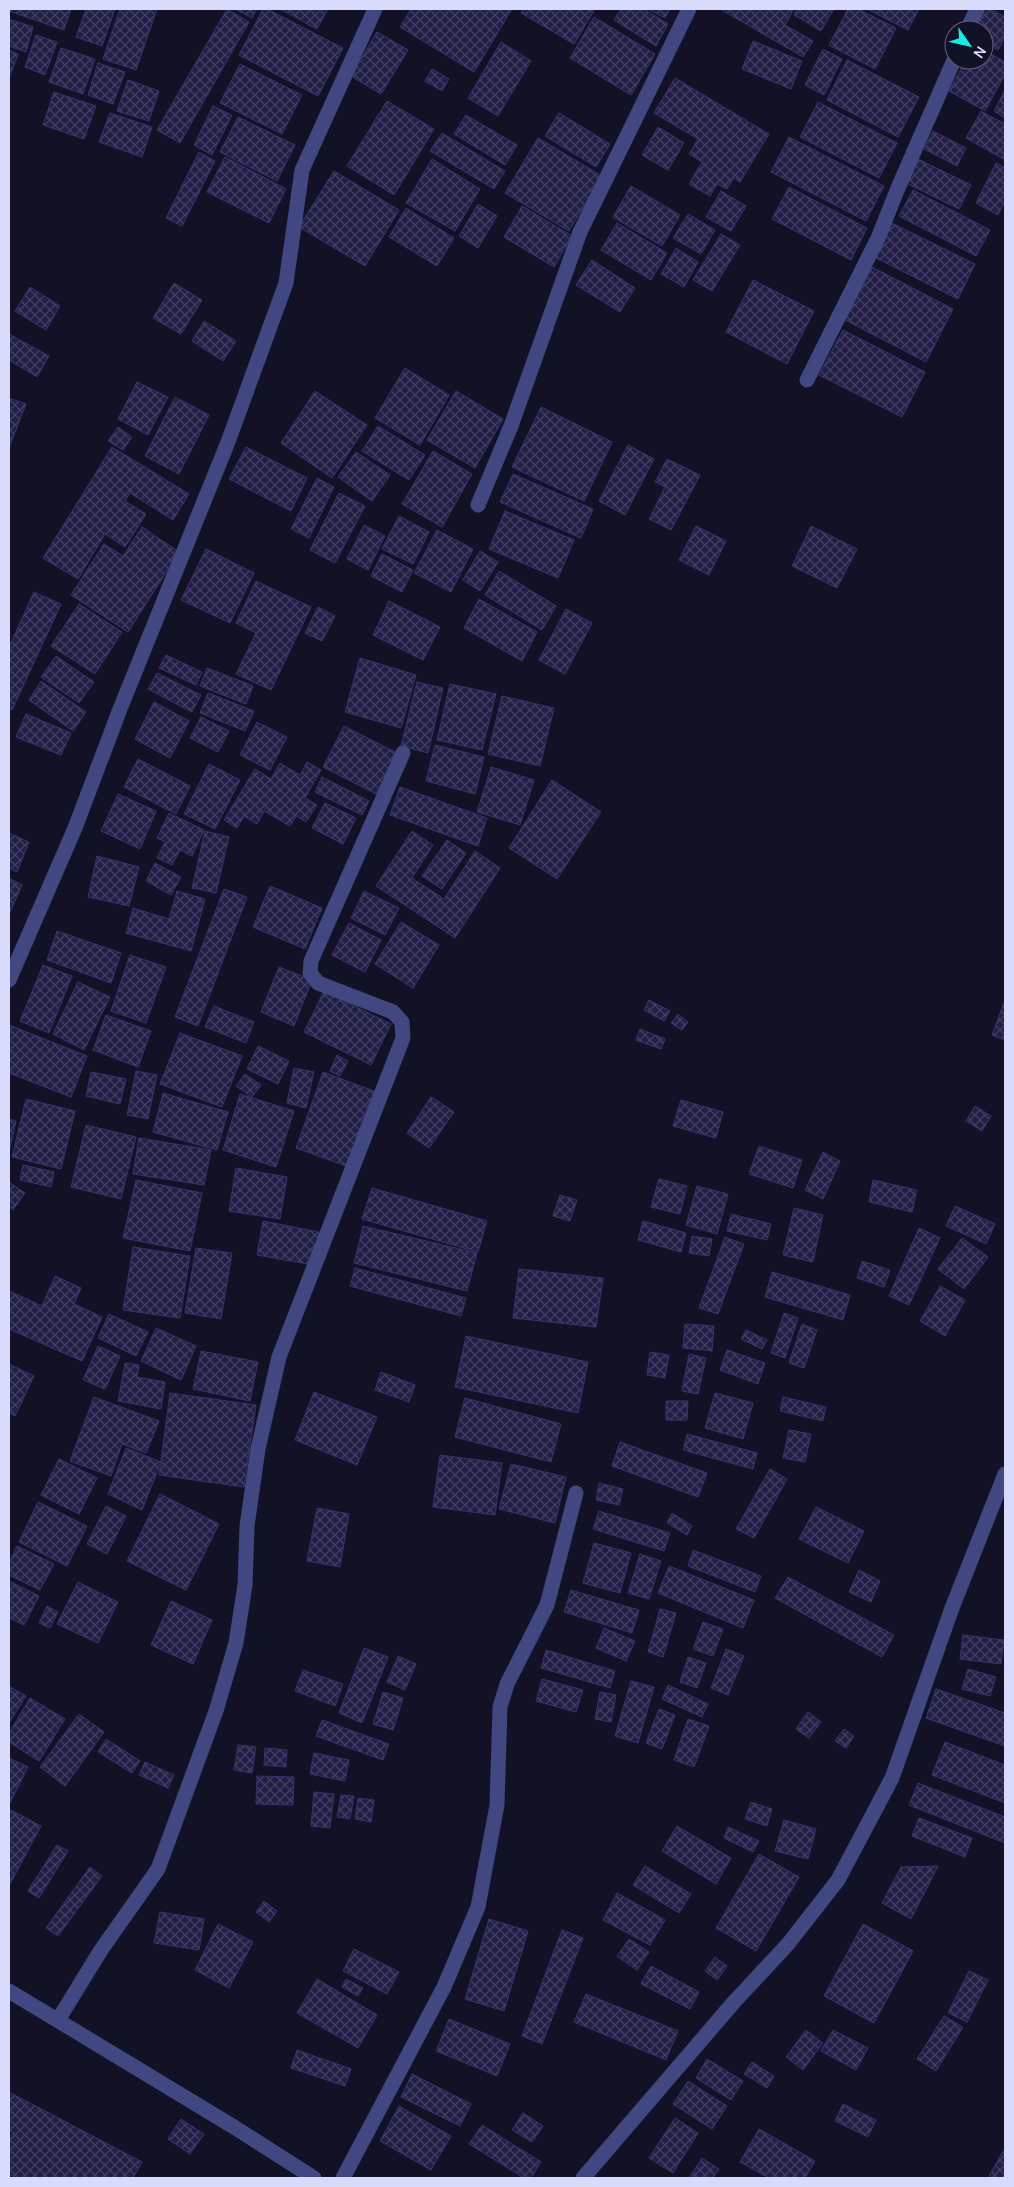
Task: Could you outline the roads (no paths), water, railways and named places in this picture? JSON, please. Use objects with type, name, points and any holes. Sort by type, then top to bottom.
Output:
[{"type":"street","points":[[9,980],[75,828],[120,709],[228,442],[286,283],[302,170],[375,9]]},
{"type":"street","points":[[478,505],[511,426],[580,232],[689,9]]},
{"type":"street","points":[[806,380],[878,238],[950,70]]},
{"type":"street","points":[[58,2020],[101,1950],[158,1869],[216,1711],[236,1643],[245,1585],[247,1526],[258,1448],[279,1357],[403,1038],[402,1022],[393,1012],[318,983],[310,973],[312,961],[402,753]]},
{"type":"street","points":[[583,2178],[734,2002],[788,1944],[838,1880],[892,1778],[952,1608],[1005,1474]]},
{"type":"street","points":[[343,2178],[444,1987],[478,1906],[497,1804],[500,1707],[507,1684],[547,1605],[576,1493]]},
{"type":"street","points":[[9,1991],[234,2127],[314,2178]]}]
